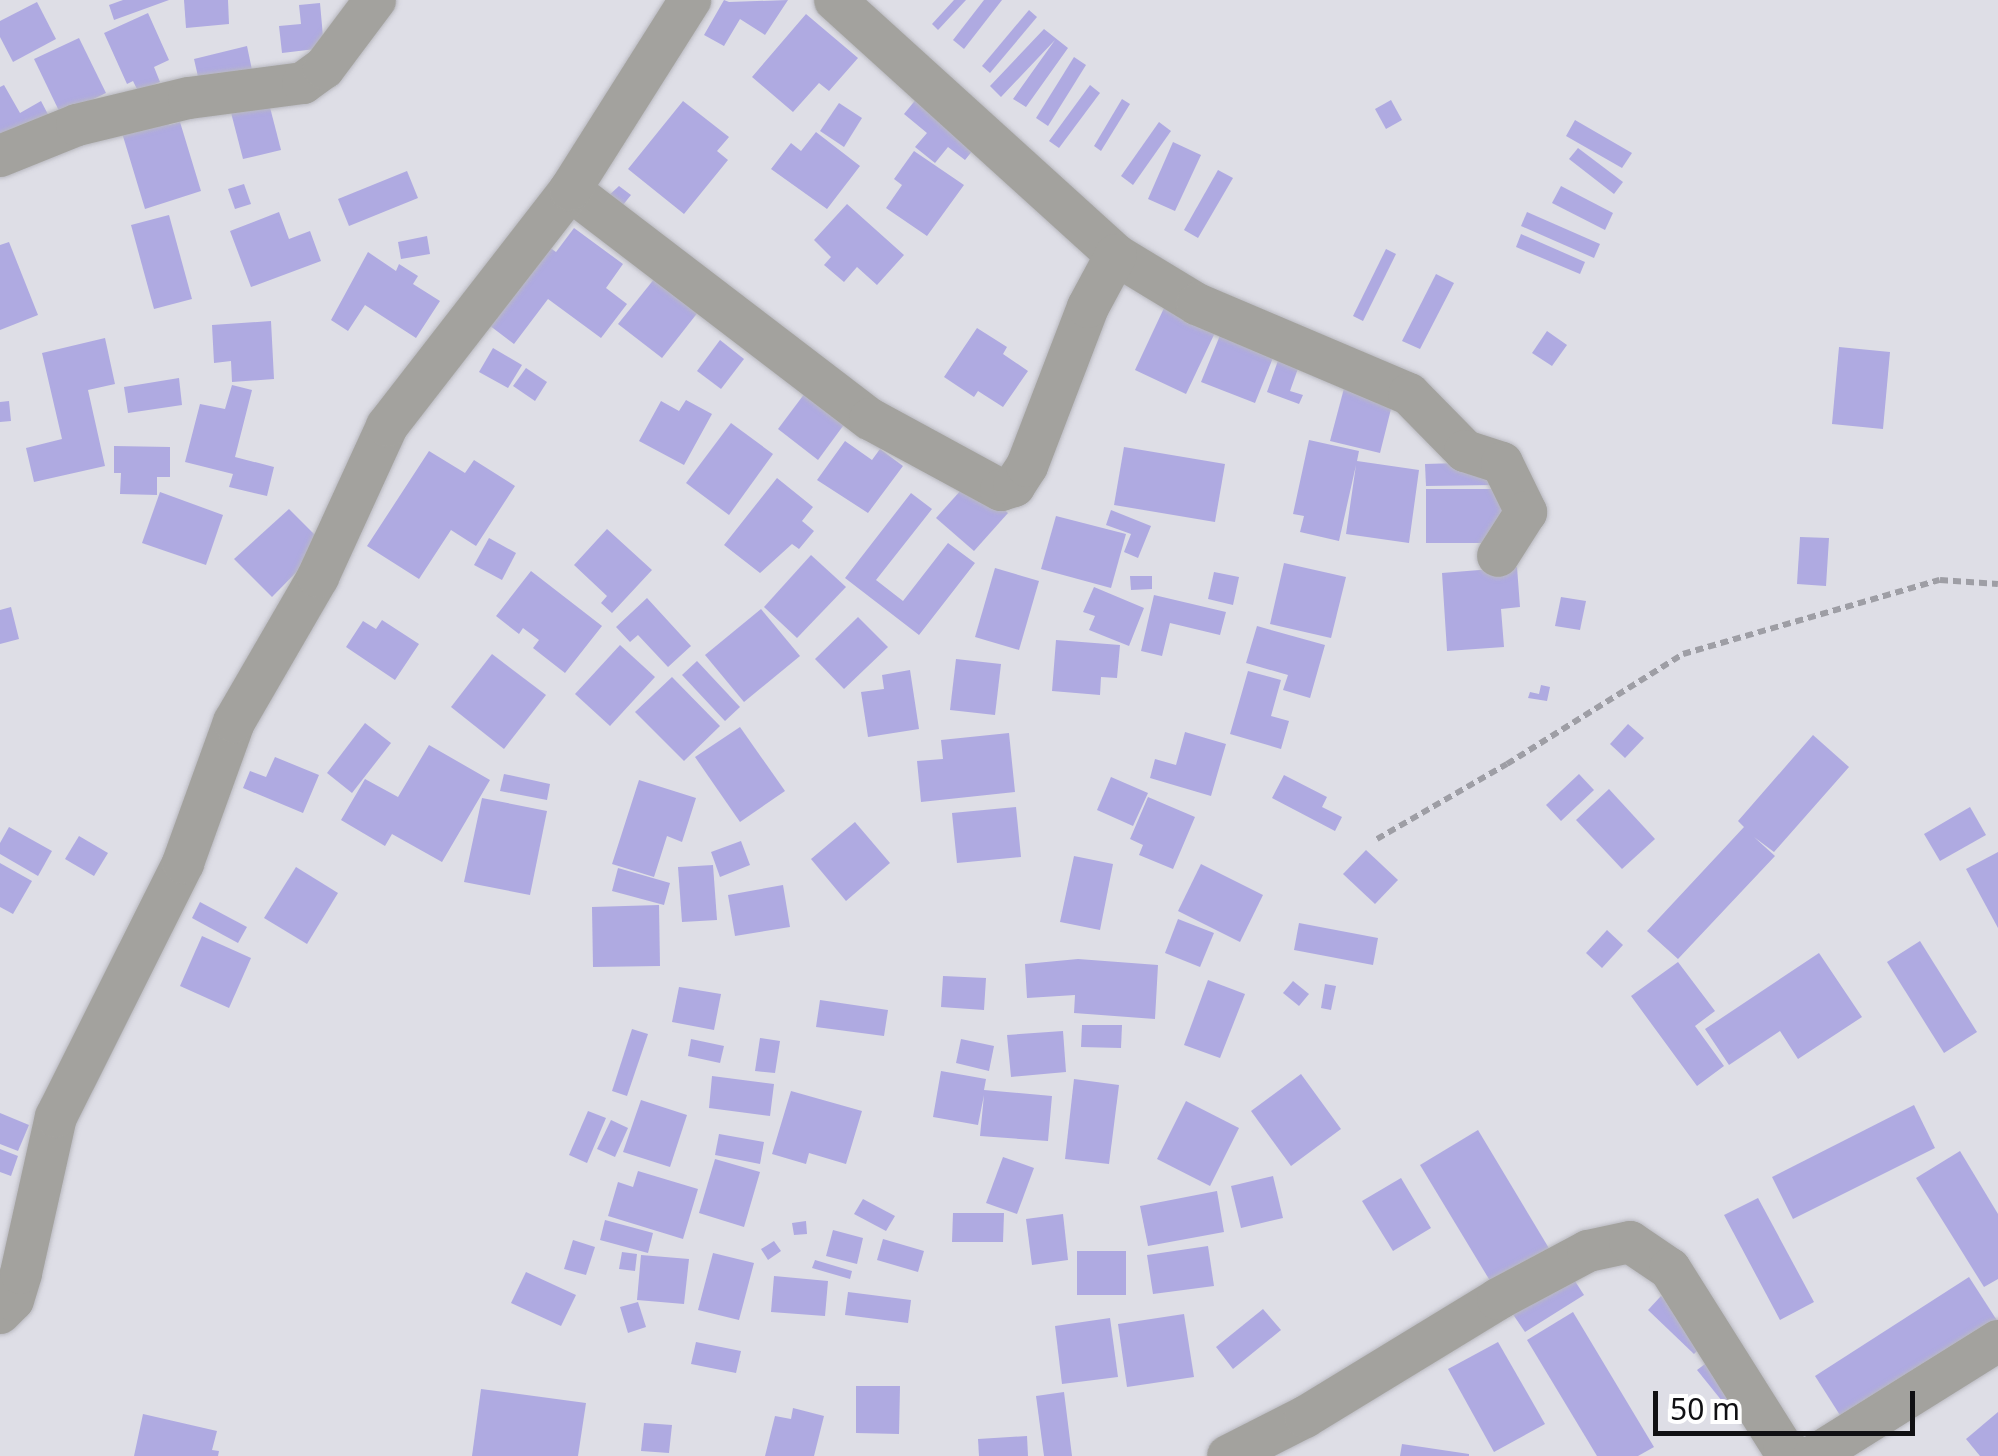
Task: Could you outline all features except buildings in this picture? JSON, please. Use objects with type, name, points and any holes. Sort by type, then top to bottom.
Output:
[{"type":"street","points":[[0,156],[77,125],[189,98],[303,83],[324,68],[375,0]]},
{"type":"street","points":[[0,1313],[13,1300],[21,1272],[56,1116],[183,863],[234,722],[318,577],[386,426],[570,190],[690,0]]},
{"type":"street","points":[[835,0],[1116,255],[1198,304],[1409,394],[1465,450],[1502,463],[1526,512],[1498,556]]},
{"type":"street","points":[[570,190],[870,420],[1000,490],[1014,486],[1027,466],[1088,307],[1116,255]]},
{"type":"street","points":[[1228,1456],[1305,1417],[1498,1300],[1588,1252],[1630,1242],[1670,1269],[1784,1450],[1796,1456]]},
{"type":"street","points":[[1814,1456],[1998,1341]]},
{"type":"path","points":[[1377,839],[1508,764],[1682,654],[1940,580],[1998,584]]}]
